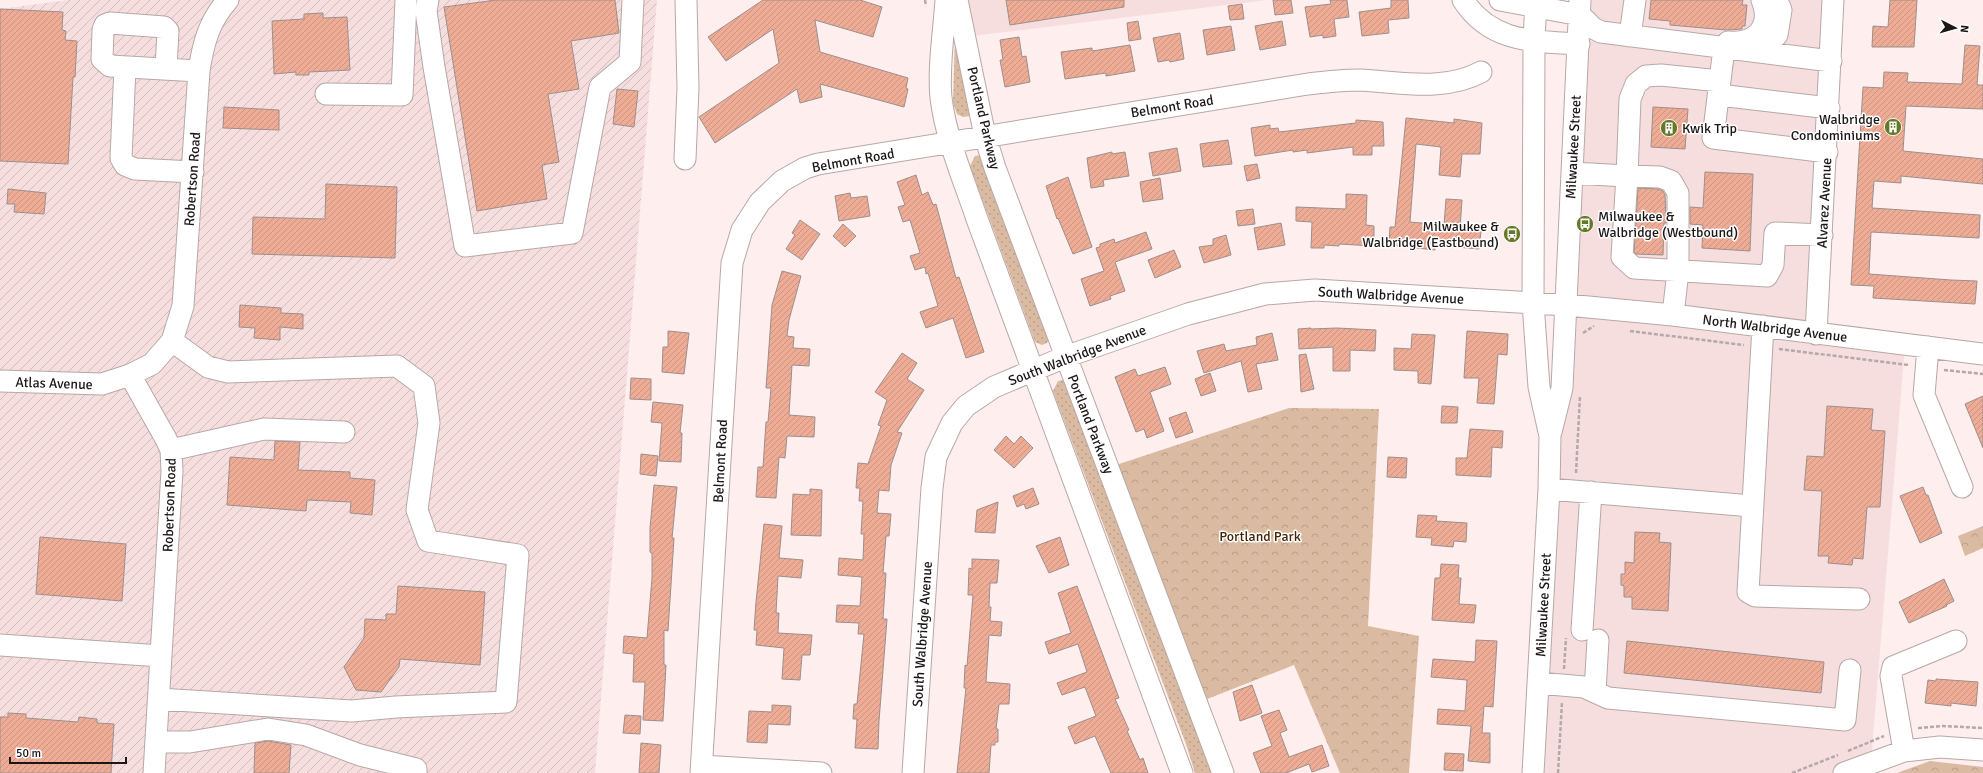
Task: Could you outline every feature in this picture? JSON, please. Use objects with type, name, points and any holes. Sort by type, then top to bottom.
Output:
[{"type":"street","points":[[326,94],[402,95],[406,0]]},
{"type":"street","points":[[428,0],[426,11],[434,67],[465,246],[572,233],[600,88],[630,62],[633,0]]},
{"type":"street","points":[[685,159],[688,88],[686,0]]},
{"type":"street","points":[[1462,0],[1470,12],[1491,28],[1515,39],[1578,44]]},
{"type":"street","points":[[1500,0],[1580,7],[1593,28],[1602,32],[1639,37],[1731,45],[1762,44],[1774,38],[1779,30],[1781,10],[1777,0]]},
{"type":"street","points":[[1635,0],[1639,37]]},
{"type":"street","points":[[1731,45],[1753,38],[1762,29],[1766,15],[1762,0]]},
{"type":"street","points":[[1763,52],[1774,50],[1785,38],[1789,0]]},
{"type":"street","name":"Alvarez Avenue","points":[[1816,334],[1827,152],[1833,0]]},
{"type":"street","name":"Portland Parkway","points":[[957,1],[985,136],[995,168],[1223,773]]},
{"type":"street","name":"Portland Parkway","points":[[957,1],[941,84],[941,99],[951,143],[977,219],[1182,773]]},
{"type":"street","name":"Milwaukee Street","points":[[1536,4],[1534,41],[1533,303],[1539,387],[1550,436]]},
{"type":"street","name":"Robertson Road","points":[[154,773],[172,471],[170,450],[148,405],[130,375],[152,364],[172,342],[183,306],[199,71],[203,44],[223,5]]},
{"type":"street","name":"Milwaukee Street","points":[[1533,773],[1549,489],[1550,436],[1562,388],[1580,7]]},
{"type":"street","points":[[166,69],[168,30],[164,27],[110,23],[105,25],[103,30],[102,59],[110,66],[199,71]]},
{"type":"street","points":[[1731,45],[1763,52],[1831,61]]},
{"type":"street","points":[[1731,45],[1719,88],[1713,138],[1827,152]]},
{"type":"street","points":[[125,67],[121,158],[125,165],[135,169],[193,172]]},
{"type":"street","name":"Belmont Road","points":[[701,769],[732,262],[742,230],[760,202],[782,181],[805,168],[818,164],[1308,84],[1358,80],[1431,84],[1456,82],[1481,72]]},
{"type":"street","points":[[1822,236],[1775,233],[1773,265],[1767,276],[1634,268],[1622,257],[1630,99],[1636,84],[1646,76],[1661,75],[1719,88],[1829,108]]},
{"type":"street","points":[[1572,173],[1660,178],[1671,181],[1678,193],[1678,270],[1673,315]]},
{"type":"street","name":"South Walbridge Avenue","points":[[913,773],[932,488],[936,457],[952,423],[966,406],[994,387],[1066,356],[1188,314],[1265,294],[1315,290],[1567,305]]},
{"type":"street","name":"North Walbridge Avenue","points":[[1567,305],[1673,315],[1763,326],[1816,334],[1927,357],[1983,354]]},
{"type":"street","points":[[1763,326],[1748,592],[1755,596],[1859,599]]},
{"type":"street","points":[[159,699],[352,711],[396,707],[506,702],[518,555],[428,541],[417,510],[429,423],[424,386],[398,366],[228,372],[208,367],[172,342]]},
{"type":"street","points":[[1927,357],[1924,395],[1962,487]]},
{"type":"street","name":"Atlas Avenue","points":[[0,381],[102,384],[130,375]]},
{"type":"street","points":[[170,450],[264,429],[344,432]]},
{"type":"street","points":[[1549,489],[1752,506]]},
{"type":"street","points":[[1583,491],[1582,634],[1595,692]]},
{"type":"street","points":[[1904,751],[1891,676],[1894,666],[1956,641]]},
{"type":"street","points":[[0,645],[161,656]]},
{"type":"street","points":[[1538,683],[1584,687],[1608,698],[1845,720],[1850,670]]},
{"type":"street","points":[[156,742],[190,742],[268,729],[306,735],[360,755],[416,769],[416,773]]},
{"type":"street","points":[[1844,773],[1904,751],[1940,747],[1983,750]]},
{"type":"street","points":[[701,769],[821,773]]},
{"type":"path","points":[[1583,335],[1587,329],[1597,326]]},
{"type":"path","points":[[1628,330],[1762,347],[1927,357],[1983,374]]},
{"type":"path","points":[[1580,388],[1583,491]]},
{"type":"path","points":[[1558,773],[1563,685],[1582,634]]},
{"type":"shaded area","points":[[68,0],[657,0],[595,773],[0,773],[0,9]]},
{"type":"shaded area","points":[[952,0],[1267,0],[956,38]]},
{"type":"shaded area","points":[[1580,0],[1833,0],[1816,333],[1905,345],[1871,762],[1844,773],[1533,773]]},
{"type":"green space","points":[[955,36],[973,109],[970,116],[963,117],[957,114],[953,103]]},
{"type":"green space","points":[[981,155],[1050,338],[1047,343],[1042,345],[1035,342],[970,166],[975,156]]},
{"type":"green space","points":[[1063,380],[1069,385],[1214,773],[1195,773],[1186,744],[1053,391],[1058,381]]},
{"type":"green space","name":"Portland Park","points":[[1289,408],[1379,409],[1368,626],[1419,636],[1409,773],[1340,773],[1294,665],[1202,701],[1113,466]]},
{"type":"green space","points":[[1983,526],[1983,548],[1965,556],[1958,536]]},
{"type":"green space","points":[[1930,761],[1983,767],[1983,773],[1897,773]]},
{"type":"building","points":[[496,0],[615,0],[619,33],[571,41],[579,89],[548,94],[559,162],[542,165],[547,199],[477,211],[444,7]]},
{"type":"building","points":[[763,0],[860,0],[882,7],[873,37],[815,20],[820,52],[908,78],[906,88],[908,89],[904,107],[820,84],[822,97],[800,103],[797,89],[715,143],[699,117],[779,63],[773,29],[726,61],[708,37]]},
{"type":"building","points":[[1006,0],[1124,0],[1124,7],[1010,25]]},
{"type":"building","points":[[1273,0],[1291,0],[1293,13],[1275,15]]},
{"type":"building","points":[[1330,0],[1347,0],[1349,17],[1334,19],[1336,36],[1323,38],[1323,35],[1310,37],[1305,7],[1331,4]]},
{"type":"building","points":[[1391,0],[1408,0],[1409,18],[1388,20],[1389,33],[1362,36],[1359,12],[1391,8]]},
{"type":"building","points":[[1651,0],[1743,0],[1742,5],[1747,5],[1745,26],[1742,26],[1742,29],[1726,30],[1670,25],[1670,21],[1649,19]]},
{"type":"building","points":[[1890,0],[1917,0],[1914,47],[1872,47],[1873,26],[1888,27]]},
{"type":"building","points":[[1242,4],[1244,19],[1230,20],[1228,6]]},
{"type":"building","points":[[0,9],[63,12],[62,30],[66,31],[65,40],[77,41],[75,77],[73,77],[68,164],[0,161]]},
{"type":"building","points":[[323,13],[323,18],[347,17],[350,70],[309,72],[309,75],[296,75],[296,72],[274,74],[272,21],[304,19],[304,14]]},
{"type":"building","points":[[1138,21],[1141,39],[1129,41],[1127,23]]},
{"type":"building","points":[[1282,21],[1286,45],[1260,50],[1255,26]]},
{"type":"building","points":[[1231,26],[1235,50],[1207,55],[1203,30]]},
{"type":"building","points":[[1180,33],[1184,59],[1170,62],[1169,60],[1158,62],[1153,38]]},
{"type":"building","points":[[1019,37],[1022,57],[1026,56],[1030,82],[1005,87],[1000,60],[1003,60],[1000,40]]},
{"type":"building","points":[[1130,45],[1135,71],[1106,76],[1106,73],[1065,79],[1061,52],[1092,48],[1092,51]]},
{"type":"building","points":[[1965,45],[1980,46],[1977,85],[1983,85],[1983,109],[1906,106],[1903,151],[1983,159],[1983,184],[1901,176],[1901,183],[1874,181],[1872,208],[1980,215],[1979,238],[1871,232],[1869,274],[1977,281],[1975,304],[1873,298],[1874,286],[1851,285],[1863,87],[1883,88],[1884,72],[1908,73],[1907,82],[1962,84]]},
{"type":"building","points":[[617,89],[638,91],[634,127],[613,124]]},
{"type":"building","points":[[224,107],[279,110],[279,130],[223,128]]},
{"type":"building","name":"Kwik Trip","points":[[1653,107],[1688,109],[1685,149],[1651,147]]},
{"type":"building","points":[[1406,118],[1454,123],[1454,119],[1482,123],[1480,154],[1462,154],[1460,177],[1439,175],[1441,147],[1416,144],[1410,222],[1444,225],[1446,199],[1462,200],[1460,229],[1481,231],[1479,249],[1435,245],[1435,250],[1389,245],[1390,227],[1395,227]]},
{"type":"building","points":[[1356,120],[1383,122],[1384,146],[1372,146],[1372,155],[1353,155],[1353,147],[1307,153],[1307,150],[1293,152],[1293,150],[1255,156],[1251,128],[1270,125],[1270,129],[1278,128],[1279,132],[1356,123]]},
{"type":"building","points":[[1228,140],[1232,164],[1203,167],[1200,144]]},
{"type":"building","points":[[1177,148],[1181,171],[1153,176],[1149,153]]},
{"type":"building","points":[[1112,152],[1112,154],[1125,152],[1129,176],[1103,180],[1104,186],[1091,188],[1087,158]]},
{"type":"building","points":[[1257,164],[1260,178],[1247,181],[1244,166]]},
{"type":"building","name":"Kwik Trip","points":[[1705,172],[1753,174],[1750,251],[1702,248],[1703,225],[1690,224],[1690,207],[1703,208]]},
{"type":"building","points":[[916,175],[922,195],[928,192],[933,205],[936,204],[956,278],[959,277],[984,352],[966,358],[953,318],[926,328],[920,312],[938,306],[928,273],[926,274],[925,267],[915,270],[910,256],[920,253],[910,220],[903,222],[898,207],[905,205],[897,182]]},
{"type":"building","points":[[1068,177],[1092,247],[1073,254],[1058,218],[1057,219],[1046,186]]},
{"type":"building","points":[[1160,178],[1163,199],[1143,202],[1140,182]]},
{"type":"building","points":[[326,184],[397,187],[395,258],[252,254],[253,217],[325,219]]},
{"type":"building","points":[[1638,188],[1658,189],[1663,191],[1665,195],[1666,223],[1664,223],[1663,255],[1636,254],[1634,252]]},
{"type":"building","points":[[8,189],[46,193],[44,214],[14,212],[15,204],[7,204]]},
{"type":"building","points":[[850,193],[851,198],[867,196],[870,216],[839,221],[835,196]]},
{"type":"building","points":[[1346,194],[1367,195],[1366,225],[1374,226],[1374,246],[1339,244],[1339,246],[1324,245],[1324,248],[1311,248],[1312,222],[1296,221],[1296,207],[1346,209]]},
{"type":"building","points":[[1253,209],[1255,224],[1238,226],[1236,211]]},
{"type":"building","points":[[800,220],[820,234],[802,260],[786,249],[795,235],[792,233]]},
{"type":"building","points":[[1281,223],[1285,245],[1258,250],[1254,228]]},
{"type":"building","points":[[843,224],[856,236],[845,247],[833,236]]},
{"type":"building","points":[[1146,232],[1152,249],[1115,262],[1125,291],[1110,296],[1111,299],[1090,306],[1081,279],[1104,271],[1096,248],[1100,247],[1100,244],[1114,239],[1115,243]]},
{"type":"building","points":[[1226,235],[1231,255],[1204,263],[1199,247],[1213,245],[1213,239]]},
{"type":"building","points":[[1174,250],[1181,267],[1155,278],[1148,260]]},
{"type":"building","points":[[782,271],[801,276],[789,320],[787,336],[794,337],[793,348],[810,349],[809,366],[792,365],[789,415],[815,417],[814,437],[787,436],[785,458],[779,457],[776,498],[756,497],[758,467],[763,467],[766,422],[768,422],[771,388],[766,388],[772,305]]},
{"type":"building","points":[[240,305],[281,308],[281,313],[303,314],[303,329],[280,327],[280,340],[254,338],[255,328],[239,327]]},
{"type":"building","points":[[1298,329],[1376,330],[1375,351],[1350,350],[1350,371],[1333,371],[1333,347],[1299,349]]},
{"type":"building","points":[[668,331],[689,333],[684,374],[662,372],[663,347],[668,347]]},
{"type":"building","points":[[1467,331],[1508,334],[1507,355],[1498,354],[1494,404],[1477,403],[1479,378],[1464,378]]},
{"type":"building","points":[[1272,333],[1278,360],[1256,364],[1262,389],[1248,392],[1241,361],[1204,373],[1197,351],[1224,344],[1226,351],[1257,345],[1256,337]]},
{"type":"building","points":[[1412,334],[1435,335],[1431,384],[1418,383],[1418,371],[1394,370],[1394,348],[1411,349]]},
{"type":"building","points":[[902,353],[917,363],[907,379],[924,390],[897,432],[902,433],[891,465],[889,491],[879,490],[877,513],[891,514],[889,536],[886,536],[883,573],[886,573],[883,619],[887,619],[878,749],[855,748],[857,719],[853,719],[854,704],[857,704],[864,634],[858,634],[859,623],[836,622],[837,605],[860,606],[862,577],[838,575],[839,558],[863,560],[864,534],[861,534],[863,501],[859,501],[860,488],[856,488],[858,463],[868,464],[881,426],[878,425],[887,400],[875,392]]},
{"type":"building","points":[[1306,354],[1314,389],[1301,392],[1299,355]]},
{"type":"building","points":[[1165,367],[1171,384],[1150,392],[1164,431],[1147,438],[1144,429],[1136,432],[1115,377],[1135,369],[1138,376]]},
{"type":"building","points":[[1210,373],[1216,391],[1201,396],[1195,379]]},
{"type":"building","points":[[631,378],[651,379],[651,400],[630,399]]},
{"type":"building","points":[[1983,396],[1983,448],[1965,404]]},
{"type":"building","points":[[653,402],[683,405],[680,433],[682,433],[681,462],[659,461],[662,423],[651,422]]},
{"type":"building","points":[[1442,406],[1458,407],[1457,423],[1441,423]]},
{"type":"building","points":[[1827,406],[1873,409],[1871,430],[1885,431],[1880,507],[1867,507],[1863,559],[1853,558],[1852,565],[1828,563],[1829,556],[1818,556],[1822,491],[1804,490],[1807,456],[1824,457]]},
{"type":"building","points":[[1186,412],[1193,432],[1176,438],[1169,418]]},
{"type":"building","points":[[1470,429],[1503,431],[1502,448],[1492,447],[1491,477],[1456,475],[1456,458],[1467,458]]},
{"type":"building","points":[[1006,436],[1014,444],[1021,436],[1033,448],[1014,468],[994,450]]},
{"type":"building","points":[[275,441],[300,442],[298,470],[350,472],[350,478],[375,480],[372,515],[350,513],[351,502],[307,500],[306,511],[227,505],[230,457],[274,460]]},
{"type":"building","points":[[641,454],[658,456],[656,476],[640,474]]},
{"type":"building","points":[[1388,457],[1407,458],[1406,478],[1387,477]]},
{"type":"building","points":[[654,485],[677,487],[672,538],[674,538],[668,631],[664,630],[664,665],[666,665],[663,721],[643,720],[645,682],[633,682],[634,654],[623,653],[624,636],[647,638],[652,578],[650,528]]},
{"type":"building","points":[[1923,487],[1926,495],[1928,495],[1942,533],[1920,543],[1900,496]]},
{"type":"building","points":[[1033,488],[1039,504],[1026,509],[1024,504],[1017,507],[1013,496]]},
{"type":"building","points":[[810,489],[822,490],[821,536],[791,535],[793,494],[810,495]]},
{"type":"building","points":[[998,502],[995,533],[975,532],[977,510]]},
{"type":"building","points":[[1418,515],[1437,516],[1436,521],[1467,523],[1466,542],[1454,541],[1453,547],[1431,545],[1432,538],[1416,537]]},
{"type":"building","points":[[764,524],[782,526],[779,558],[803,560],[801,578],[778,576],[776,613],[779,613],[778,633],[812,635],[810,655],[802,655],[800,680],[782,679],[784,648],[756,645],[757,630],[754,630]]},
{"type":"building","points":[[1635,532],[1660,533],[1659,542],[1671,543],[1668,611],[1632,609],[1632,597],[1624,597],[1624,586],[1621,585],[1621,574],[1625,574],[1625,562],[1634,563]]},
{"type":"building","points":[[40,537],[126,544],[122,601],[36,594]]},
{"type":"building","points":[[1060,537],[1069,565],[1049,573],[1036,546]]},
{"type":"building","points":[[972,559],[999,560],[997,583],[990,583],[989,607],[991,607],[990,621],[1002,622],[1001,636],[989,635],[986,682],[1010,684],[1009,704],[999,704],[996,729],[998,729],[998,742],[995,742],[995,745],[991,745],[989,773],[957,773],[966,688],[964,688],[965,665],[967,666],[973,595],[968,595],[969,568],[972,569]]},
{"type":"building","points":[[1441,564],[1459,565],[1458,578],[1461,578],[1459,604],[1476,605],[1474,623],[1432,620],[1435,578],[1440,578]]},
{"type":"building","points":[[1944,579],[1954,601],[1946,605],[1947,606],[1909,623],[1899,602]]},
{"type":"building","points":[[398,586],[485,592],[480,665],[400,659],[399,667],[381,692],[356,690],[344,667],[364,638],[365,619],[386,620],[386,614],[396,614]]},
{"type":"building","points":[[1077,586],[1119,698],[1115,699],[1129,730],[1127,731],[1140,760],[1143,758],[1148,773],[1111,773],[1095,736],[1075,744],[1068,727],[1096,716],[1085,687],[1062,695],[1057,683],[1087,672],[1078,644],[1049,654],[1045,642],[1071,633],[1058,593]]},
{"type":"building","points":[[1476,640],[1497,641],[1493,707],[1484,706],[1482,733],[1490,733],[1490,763],[1468,761],[1471,726],[1437,724],[1438,709],[1465,711],[1467,680],[1431,677],[1433,659],[1475,662]]},
{"type":"building","points":[[1627,641],[1824,662],[1821,693],[1624,673]]},
{"type":"building","points":[[1936,679],[1978,682],[1976,706],[1951,703],[1951,706],[1925,703],[1928,680],[1936,681]]},
{"type":"building","points":[[1252,685],[1262,713],[1240,721],[1233,692]]},
{"type":"building","points":[[772,705],[791,706],[790,725],[768,724],[767,743],[747,742],[749,711],[772,712]]},
{"type":"building","points":[[1279,710],[1287,730],[1280,733],[1289,757],[1322,745],[1329,766],[1312,772],[1309,764],[1286,773],[1261,773],[1253,753],[1272,746],[1261,716]]},
{"type":"building","points":[[8,713],[26,714],[26,718],[78,722],[79,717],[97,719],[97,723],[114,724],[111,773],[0,773],[0,717],[8,717]]},
{"type":"building","points":[[625,715],[641,716],[640,734],[623,733]]},
{"type":"building","points":[[268,741],[291,745],[289,773],[254,773],[255,743]]},
{"type":"building","points":[[641,743],[661,745],[659,773],[639,773]]},
{"type":"building","points":[[1445,753],[1464,754],[1463,771],[1444,770]]},
{"type":"place","name":"Walbridge Condominiums","points":[[1893,127]]},
{"type":"place","name":"Kwik Trip","points":[[1669,128]]},
{"type":"place","name":"Milwaukee & Walbridge (Westbound)","points":[[1585,224]]},
{"type":"place","name":"Milwaukee & Walbridge (Eastbound)","points":[[1512,234]]}]
